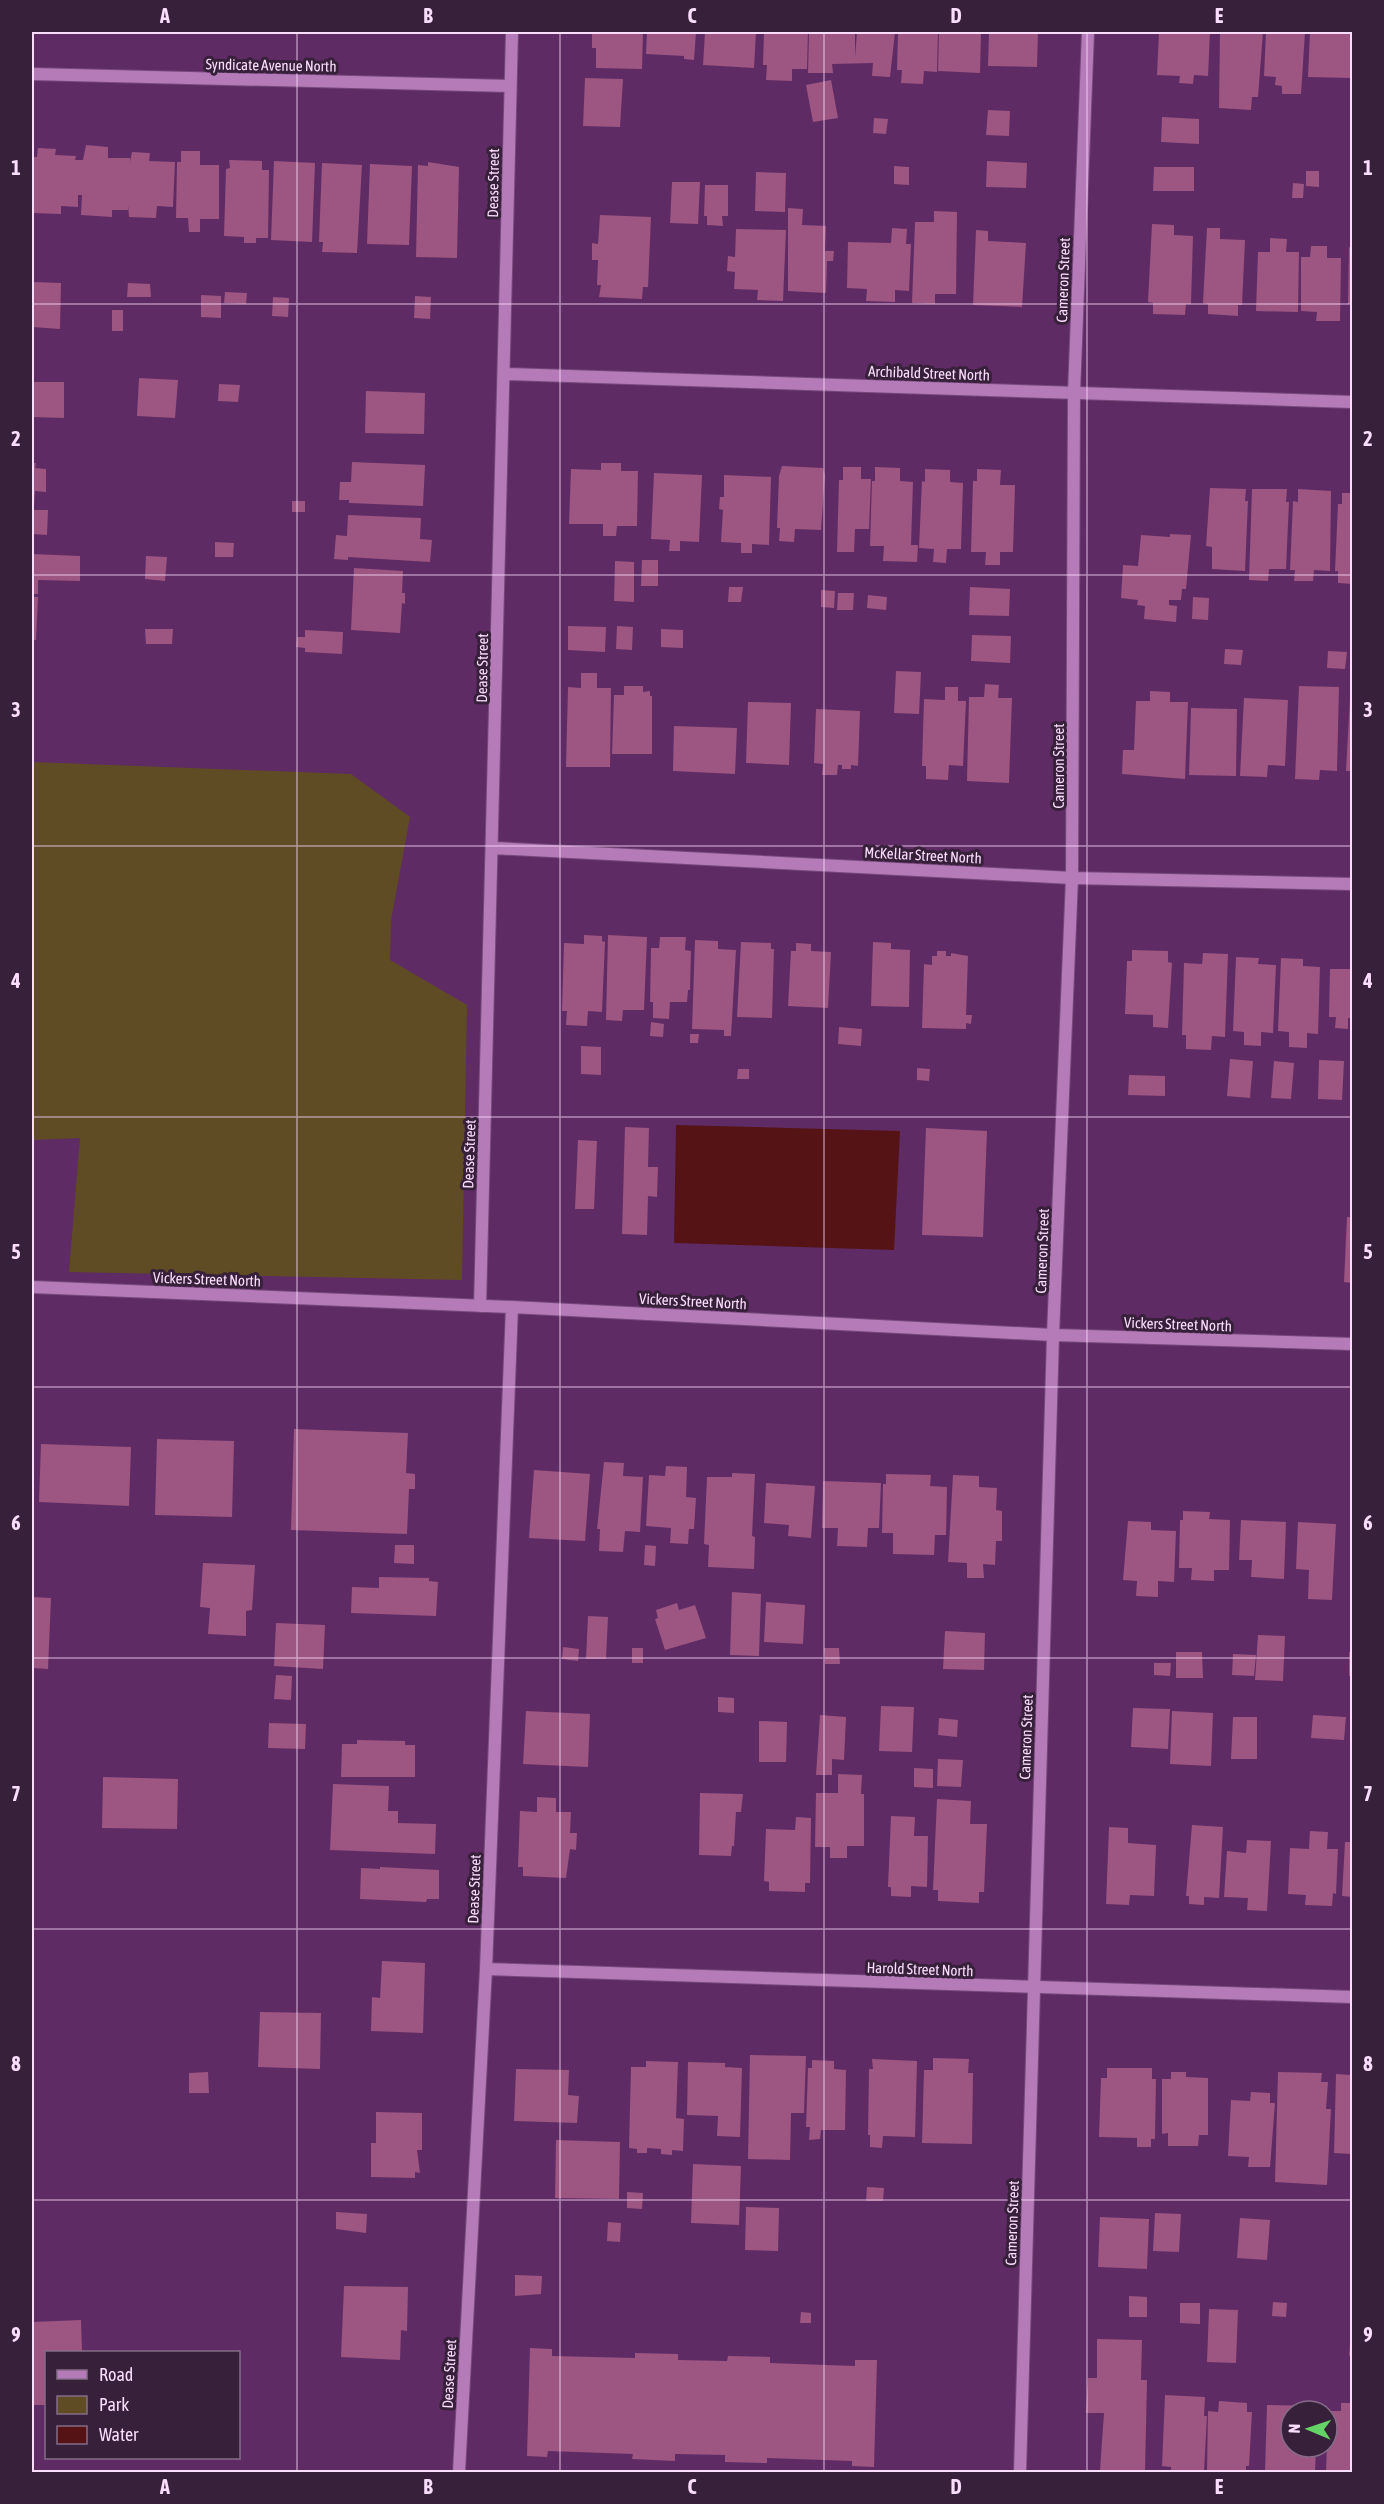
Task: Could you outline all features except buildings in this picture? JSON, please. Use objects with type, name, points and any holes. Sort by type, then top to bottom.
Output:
[{"type":"street","name":"Dease Street","points":[[480,1306],[512,32]]},
{"type":"street","name":"Cameron Street","points":[[1020,2472],[1053,1335],[1072,878],[1074,393],[1088,32]]},
{"type":"street","name":"Syndicate Avenue North","points":[[32,74],[509,86]]},
{"type":"street","name":"Archibald Street North","points":[[504,374],[1353,402]]},
{"type":"street","name":"McKellar Street North","points":[[492,848],[1072,878],[1353,884]]},
{"type":"street","name":"Vickers Street North","points":[[32,1287],[512,1307],[1053,1335],[1353,1344]]},
{"type":"street","name":"Dease Street","points":[[459,2472],[486,1969],[512,1307]]},
{"type":"street","name":"Harold Street North","points":[[486,1969],[1353,1997]]},
{"type":"green space","points":[[32,762],[351,774],[410,817],[391,920],[390,960],[467,1005],[462,1280],[69,1272],[80,1138],[32,1140]]},
{"type":"water","points":[[676,1125],[900,1131],[894,1250],[674,1243]]}]
